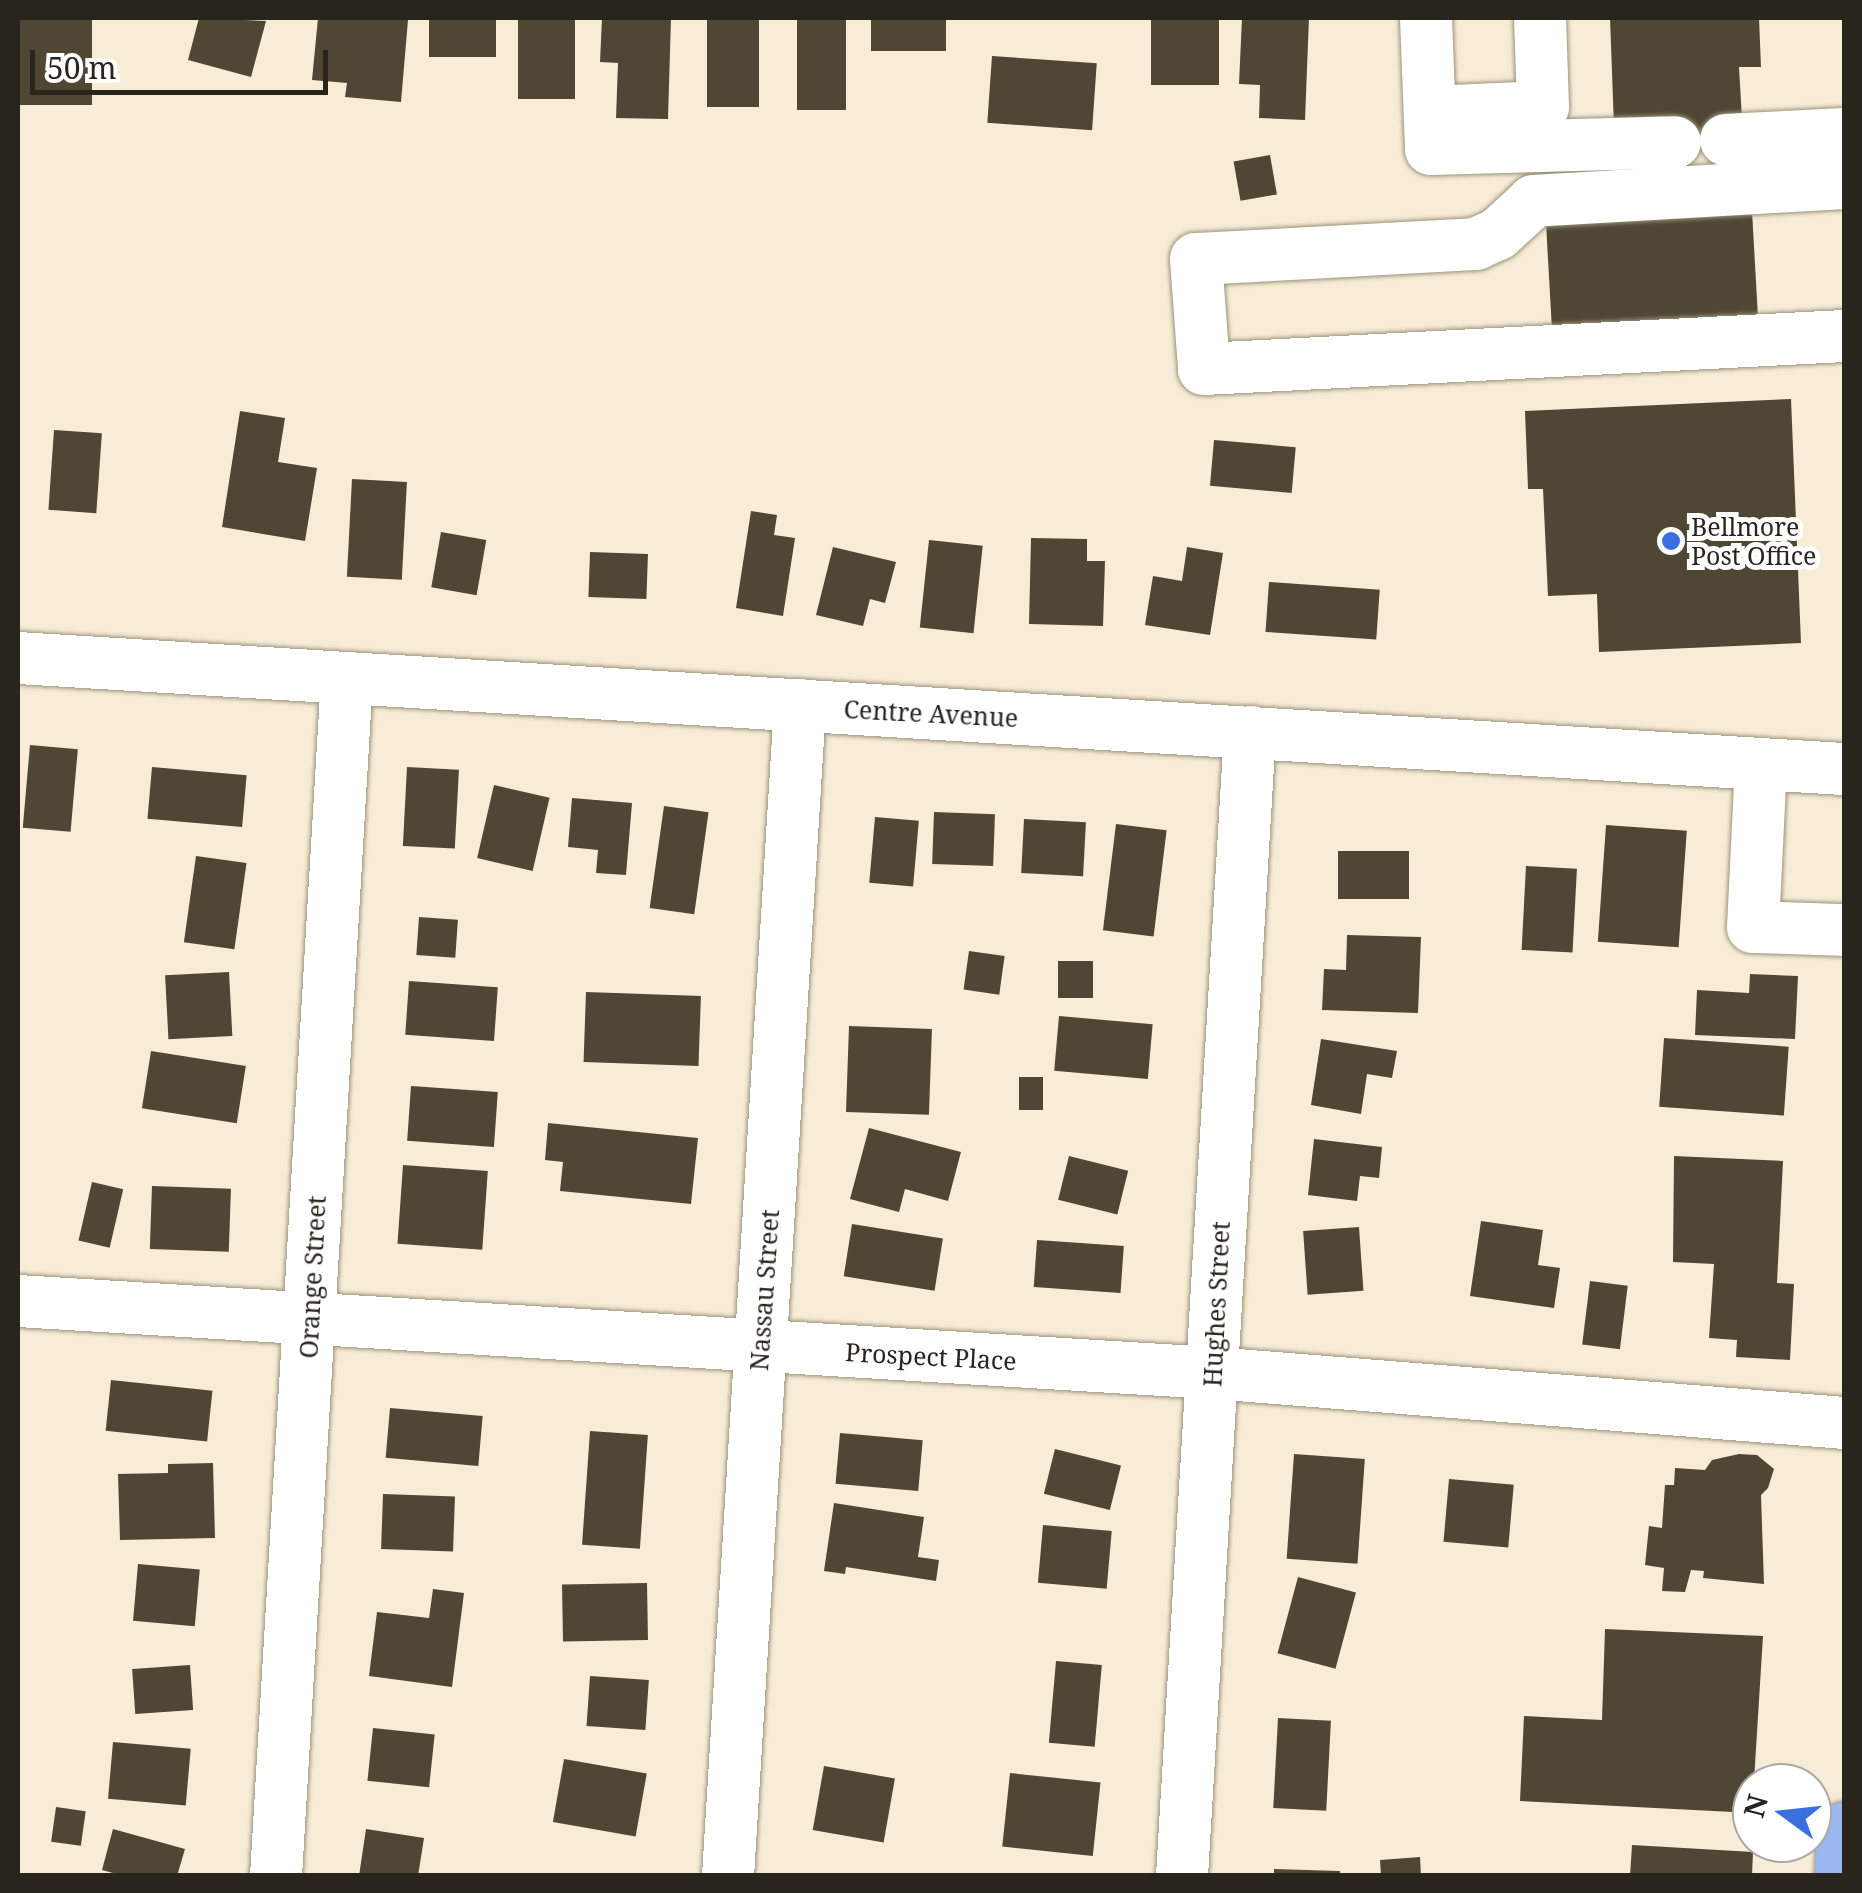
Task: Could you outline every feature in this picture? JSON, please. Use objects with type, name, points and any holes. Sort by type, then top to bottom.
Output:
[{"type":"main road","points":[[1842,1876],[1844,1828]]},
{"type":"street","points":[[1426,18],[1431,149],[1844,134]]},
{"type":"street","points":[[1430,112],[1543,106],[1540,18]]},
{"type":"street","points":[[1844,184],[1534,202],[1498,234],[1476,244],[1196,259],[1204,369],[1844,336]]},
{"type":"street","name":"Centre Avenue","points":[[18,658],[1844,769]]},
{"type":"street","name":"Orange Street","points":[[276,1876],[347,678]]},
{"type":"street","name":"Nassau Street","points":[[728,1876],[800,705]]},
{"type":"street","name":"Hughes Street","points":[[1182,1876],[1250,732]]},
{"type":"street","points":[[1761,764],[1753,926],[1844,930]]},
{"type":"street","name":"Prospect Place","points":[[18,1301],[1212,1373],[1844,1423]]},
{"type":"building","points":[[199,18],[266,21],[251,77],[188,60]]},
{"type":"building","points":[[318,18],[408,20],[401,102],[345,97],[347,83],[312,80]]},
{"type":"building","points":[[429,18],[496,18],[496,57],[429,57]]},
{"type":"building","points":[[518,18],[575,18],[575,99],[518,99]]},
{"type":"building","points":[[602,18],[671,18],[668,119],[616,118],[618,63],[600,62]]},
{"type":"building","points":[[707,18],[759,18],[759,107],[707,107]]},
{"type":"building","points":[[797,18],[846,18],[846,110],[797,110]]},
{"type":"building","points":[[871,18],[946,18],[946,51],[871,51]]},
{"type":"building","points":[[1151,18],[1219,18],[1219,85],[1151,85]]},
{"type":"building","points":[[1242,18],[1309,18],[1305,120],[1259,118],[1260,85],[1239,84]]},
{"type":"building","points":[[1610,18],[1759,18],[1761,67],[1739,67],[1742,119],[1726,145],[1676,148],[1614,127]]},
{"type":"building","points":[[18,20],[92,20],[92,105],[18,105]]},
{"type":"building","points":[[992,56],[1097,63],[1092,130],[987,123]]},
{"type":"building","points":[[1270,155],[1277,194],[1241,201],[1234,161]]},
{"type":"building","points":[[1752,211],[1760,353],[1552,330],[1546,223]]},
{"type":"building","name":"Bellmore Post Office","points":[[1791,399],[1801,643],[1599,652],[1597,594],[1548,596],[1543,489],[1528,489],[1525,411]]},
{"type":"building","points":[[240,411],[285,418],[278,462],[317,468],[305,541],[222,527]]},
{"type":"building","points":[[54,430],[102,433],[96,513],[48,510]]},
{"type":"building","points":[[1214,440],[1296,447],[1292,493],[1210,486]]},
{"type":"building","points":[[352,479],[407,482],[402,580],[347,577]]},
{"type":"building","points":[[751,511],[777,515],[774,535],[795,538],[783,616],[736,608]]},
{"type":"building","points":[[441,532],[486,540],[477,595],[431,587]]},
{"type":"building","points":[[1031,538],[1087,539],[1087,561],[1105,561],[1103,626],[1029,624]]},
{"type":"building","points":[[929,540],[983,546],[974,633],[920,628]]},
{"type":"building","points":[[833,547],[896,562],[885,603],[870,599],[863,626],[816,615]]},
{"type":"building","points":[[1187,547],[1223,553],[1210,635],[1145,625],[1153,576],[1182,581]]},
{"type":"building","points":[[590,552],[648,554],[646,599],[588,597]]},
{"type":"building","points":[[1269,582],[1380,590],[1376,640],[1266,632]]},
{"type":"building","points":[[30,745],[78,749],[71,832],[23,828]]},
{"type":"building","points":[[152,767],[247,775],[242,827],[147,819]]},
{"type":"building","points":[[407,767],[459,770],[455,849],[403,846]]},
{"type":"building","points":[[494,785],[550,798],[533,871],[477,858]]},
{"type":"building","points":[[572,798],[632,803],[626,875],[596,873],[598,850],[568,847]]},
{"type":"building","points":[[664,806],[709,812],[694,914],[650,908]]},
{"type":"building","points":[[934,812],[995,814],[993,866],[932,864]]},
{"type":"building","points":[[875,817],[919,821],[913,887],[869,883]]},
{"type":"building","points":[[1024,819],[1086,822],[1083,876],[1021,873]]},
{"type":"building","points":[[1116,824],[1167,830],[1154,936],[1103,930]]},
{"type":"building","points":[[1606,825],[1687,831],[1679,947],[1598,942]]},
{"type":"building","points":[[1338,851],[1409,851],[1409,899],[1338,899]]},
{"type":"building","points":[[196,856],[247,863],[234,949],[184,942]]},
{"type":"building","points":[[1526,866],[1577,869],[1573,953],[1522,950]]},
{"type":"building","points":[[419,917],[458,920],[455,958],[416,955]]},
{"type":"building","points":[[1347,935],[1421,937],[1418,1013],[1322,1010],[1324,969],[1346,970]]},
{"type":"building","points":[[969,951],[1005,956],[999,995],[964,990]]},
{"type":"building","points":[[1058,961],[1093,961],[1093,998],[1058,998]]},
{"type":"building","points":[[229,972],[232,1036],[168,1039],[165,975]]},
{"type":"building","points":[[1750,974],[1798,976],[1795,1039],[1695,1035],[1697,990],[1749,993]]},
{"type":"building","points":[[409,981],[498,987],[494,1041],[405,1035]]},
{"type":"building","points":[[586,992],[701,996],[698,1066],[584,1062]]},
{"type":"building","points":[[1059,1016],[1153,1024],[1148,1079],[1054,1071]]},
{"type":"building","points":[[849,1026],[932,1029],[929,1115],[846,1112]]},
{"type":"building","points":[[1664,1038],[1789,1047],[1784,1116],[1659,1107]]},
{"type":"building","points":[[1321,1039],[1397,1051],[1392,1078],[1367,1074],[1361,1114],[1311,1105]]},
{"type":"building","points":[[151,1051],[246,1066],[237,1123],[142,1108]]},
{"type":"building","points":[[1019,1077],[1043,1077],[1043,1110],[1019,1110]]},
{"type":"building","points":[[411,1086],[498,1092],[494,1147],[407,1141]]},
{"type":"building","points":[[548,1123],[698,1138],[691,1204],[560,1191],[563,1162],[545,1160]]},
{"type":"building","points":[[869,1128],[961,1152],[948,1201],[905,1189],[899,1212],[850,1199]]},
{"type":"building","points":[[1314,1139],[1382,1147],[1379,1178],[1360,1176],[1357,1201],[1308,1195]]},
{"type":"building","points":[[1069,1156],[1128,1171],[1117,1214],[1058,1200]]},
{"type":"building","points":[[1674,1156],[1783,1161],[1777,1283],[1794,1284],[1790,1360],[1736,1357],[1737,1340],[1709,1338],[1714,1264],[1673,1262]]},
{"type":"building","points":[[403,1165],[488,1171],[482,1250],[397,1244]]},
{"type":"building","points":[[92,1182],[123,1189],[110,1248],[79,1240]]},
{"type":"building","points":[[152,1186],[231,1189],[229,1252],[150,1249]]},
{"type":"building","points":[[1481,1221],[1543,1230],[1538,1265],[1560,1268],[1554,1308],[1470,1296]]},
{"type":"building","points":[[852,1224],[943,1238],[935,1291],[844,1276]]},
{"type":"building","points":[[1359,1227],[1363,1291],[1308,1295],[1303,1231]]},
{"type":"building","points":[[1037,1240],[1124,1246],[1121,1293],[1034,1287]]},
{"type":"building","points":[[1590,1281],[1628,1286],[1620,1349],[1582,1345]]},
{"type":"building","points":[[111,1380],[212,1391],[207,1441],[106,1431]]},
{"type":"building","points":[[390,1408],[483,1416],[478,1466],[386,1458]]},
{"type":"building","points":[[590,1431],[648,1435],[640,1549],[582,1545]]},
{"type":"building","points":[[840,1433],[923,1440],[918,1491],[836,1484]]},
{"type":"building","points":[[1055,1449],[1121,1465],[1110,1510],[1044,1494]]},
{"type":"building","points":[[1294,1454],[1365,1459],[1358,1564],[1287,1559]]},
{"type":"building","points":[[1757,1455],[1774,1469],[1768,1488],[1761,1495],[1764,1584],[1703,1578],[1704,1571],[1691,1570],[1685,1592],[1662,1591],[1664,1568],[1645,1565],[1649,1526],[1662,1528],[1665,1485],[1674,1485],[1675,1468],[1705,1470],[1712,1460]]},
{"type":"building","points":[[213,1463],[215,1538],[120,1540],[118,1474],[168,1473],[168,1464]]},
{"type":"building","points":[[1449,1479],[1514,1485],[1508,1547],[1444,1542]]},
{"type":"building","points":[[383,1494],[455,1497],[453,1551],[381,1549]]},
{"type":"building","points":[[834,1503],[924,1517],[918,1557],[939,1560],[936,1581],[846,1567],[845,1574],[824,1571]]},
{"type":"building","points":[[1043,1525],[1112,1531],[1107,1589],[1038,1583]]},
{"type":"building","points":[[138,1564],[200,1569],[195,1626],[133,1621]]},
{"type":"building","points":[[1298,1577],[1356,1593],[1336,1669],[1278,1653]]},
{"type":"building","points":[[647,1583],[648,1640],[563,1641],[562,1584]]},
{"type":"building","points":[[433,1589],[464,1593],[452,1687],[369,1676],[377,1612],[429,1618]]},
{"type":"building","points":[[1605,1629],[1763,1636],[1755,1763],[1732,1763],[1732,1812],[1520,1801],[1524,1716],[1602,1720]]},
{"type":"building","points":[[1056,1661],[1102,1665],[1095,1747],[1049,1743]]},
{"type":"building","points":[[190,1665],[193,1710],[135,1714],[132,1669]]},
{"type":"building","points":[[590,1676],[649,1680],[645,1730],[587,1726]]},
{"type":"building","points":[[1278,1718],[1331,1721],[1326,1811],[1273,1808]]},
{"type":"building","points":[[373,1728],[435,1734],[429,1787],[367,1781]]},
{"type":"building","points":[[113,1742],[191,1749],[186,1806],[108,1799]]},
{"type":"building","points":[[564,1759],[647,1774],[636,1837],[553,1822]]},
{"type":"building","points":[[824,1766],[895,1779],[884,1843],[813,1830]]},
{"type":"building","points":[[1010,1773],[1101,1783],[1093,1856],[1002,1847]]},
{"type":"building","points":[[56,1807],[86,1811],[81,1846],[51,1842]]},
{"type":"building","points":[[113,1829],[185,1849],[177,1876],[124,1876],[102,1870]]},
{"type":"building","points":[[366,1829],[424,1838],[418,1876],[359,1876]]},
{"type":"building","points":[[1632,1845],[1732,1851],[1732,1863],[1753,1863],[1752,1876],[1630,1876]]},
{"type":"building","points":[[1420,1857],[1421,1876],[1381,1876],[1380,1860]]},
{"type":"building","points":[[1274,1869],[1340,1871],[1340,1876],[1274,1876]]},
{"type":"place","name":"Bellmore Post Office","points":[[1671,541]]}]
